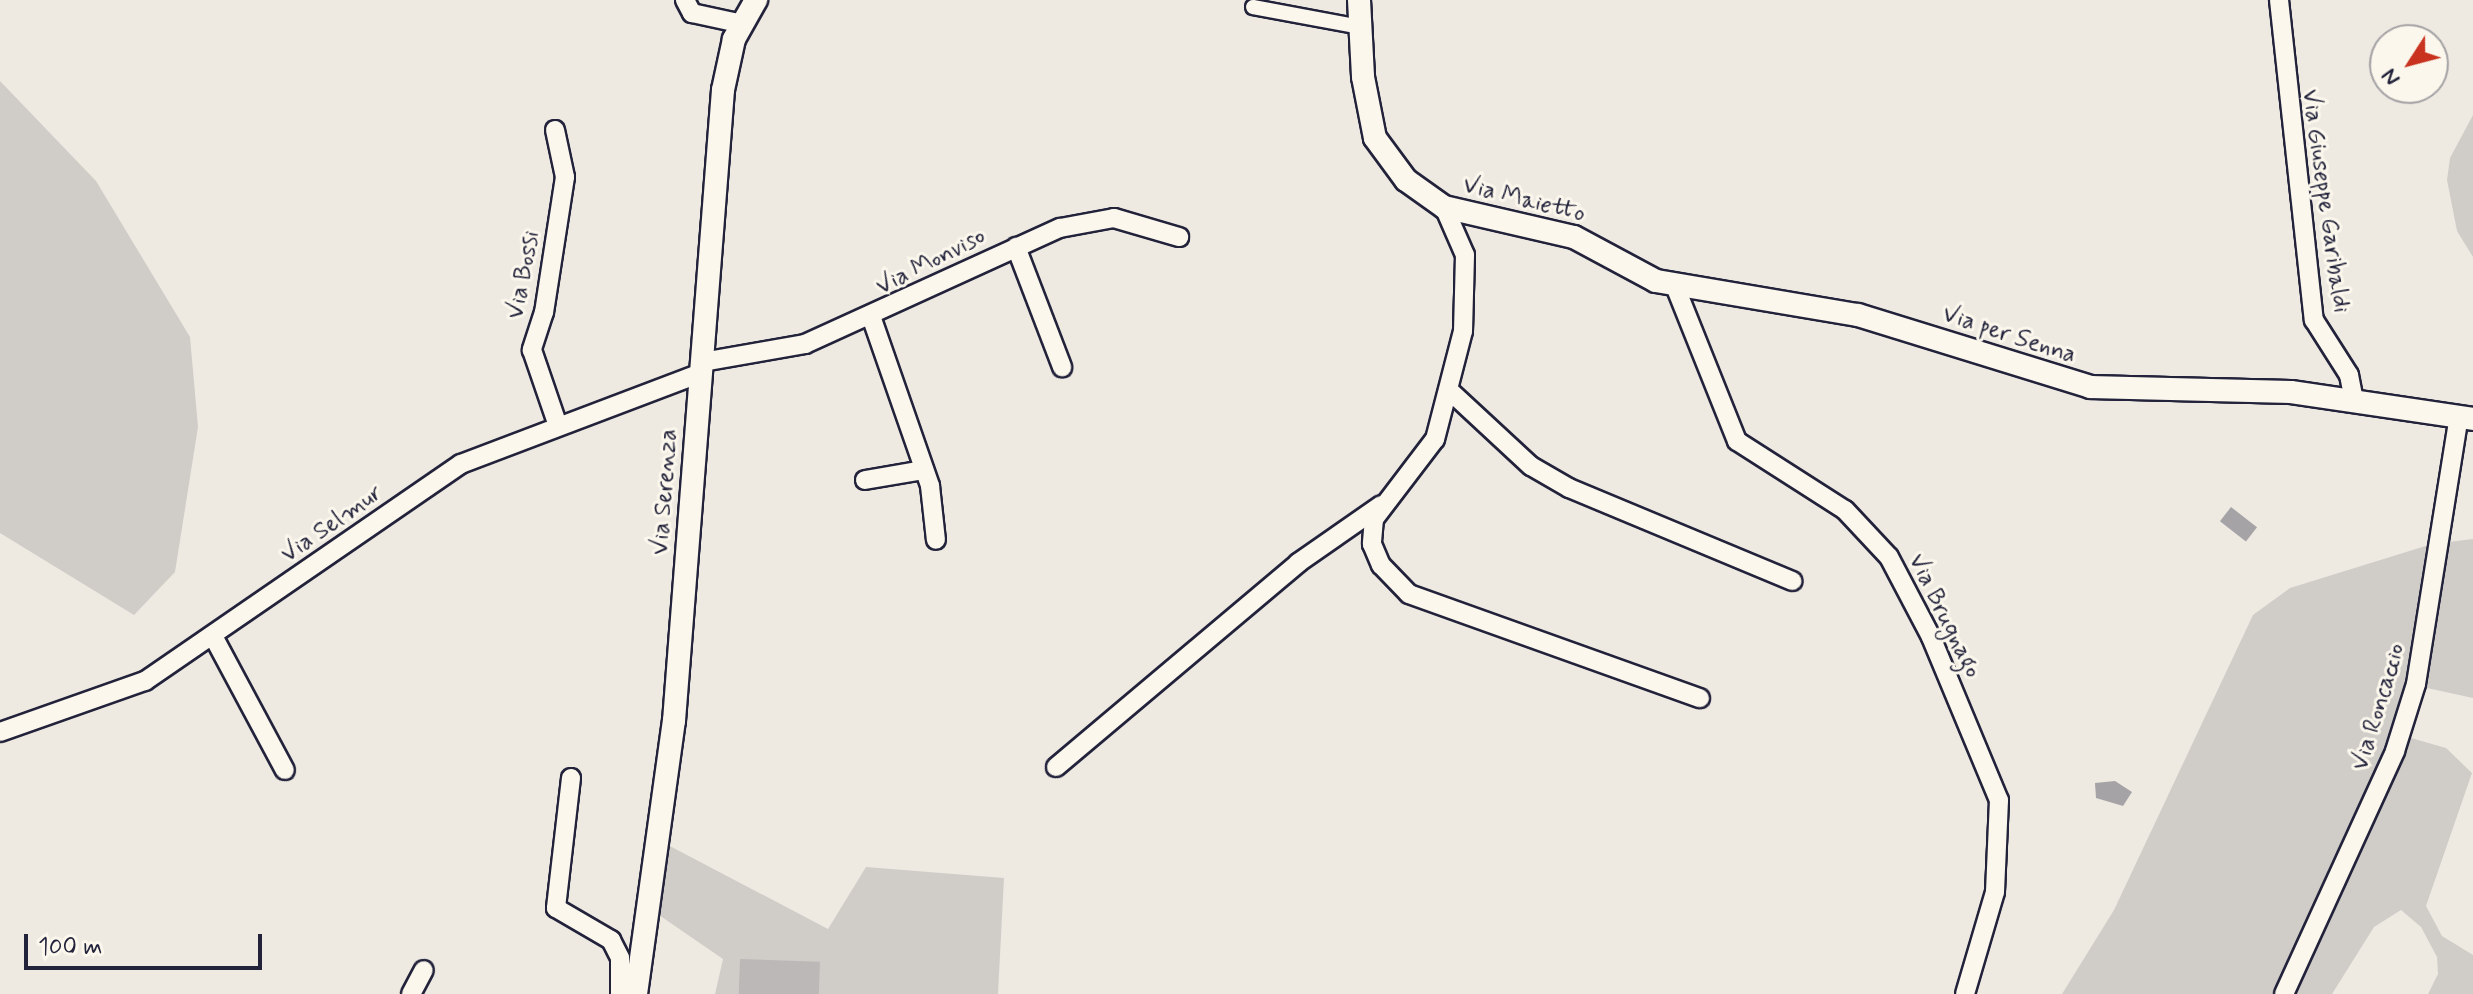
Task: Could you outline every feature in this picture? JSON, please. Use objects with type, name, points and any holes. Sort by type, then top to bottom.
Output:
[{"type":"street","points":[[685,0],[692,13],[743,24]]},
{"type":"street","name":"Via Serenza","points":[[636,994],[674,721],[723,90],[743,24],[756,0]]},
{"type":"street","name":"Via Maietto","points":[[1359,0],[1375,138],[1406,180],[1444,207],[1574,237],[1675,286]]},
{"type":"street","name":"Via Giuseppe Garibaldi","points":[[2279,0],[2314,320],[2349,375],[2354,400]]},
{"type":"street","points":[[1253,7],[1361,27]]},
{"type":"street","name":"Via Bossi","points":[[555,130],[565,177],[532,350],[558,426]]},
{"type":"street","points":[[1444,207],[1465,255],[1468,290],[1451,392],[1435,439],[1383,503],[1374,519],[1372,544],[1394,582],[1409,594],[1700,698]]},
{"type":"street","name":"Via Monviso","points":[[702,368],[805,344],[872,319],[1060,228],[1114,218],[1179,237]]},
{"type":"street","points":[[1016,247],[1062,367]]},
{"type":"street","name":"Via per Senna","points":[[1675,286],[1858,315],[2090,387],[2354,400],[2466,418]]},
{"type":"street","name":"Via Brugnago","points":[[1675,286],[1737,441],[1845,510],[1889,557],[1931,637],[1999,800],[1995,892],[1965,994]]},
{"type":"street","points":[[872,319],[924,470],[936,540]]},
{"type":"street","name":"Via Selmur","points":[[0,732],[145,681],[461,464],[702,368]]},
{"type":"street","points":[[1451,392],[1531,466],[1569,488],[1792,581]]},
{"type":"street","name":"Via Roncaccio","points":[[2284,994],[2395,751],[2416,684],[2466,418]]},
{"type":"street","points":[[865,480],[924,470]]},
{"type":"street","points":[[1056,767],[1298,563],[1383,503]]},
{"type":"street","points":[[213,636],[285,770]]},
{"type":"street","points":[[571,778],[556,908],[611,940],[620,958],[620,994]]},
{"type":"street","points":[[411,994],[424,970]]},
{"type":"shaded area","points":[[0,81],[96,181],[190,337],[198,427],[175,572],[134,615],[0,533]]},
{"type":"shaded area","points":[[2473,115],[2473,257],[2457,231],[2447,180],[2450,158]]},
{"type":"shaded area","points":[[2231,507],[2257,527],[2246,542],[2220,521]]},
{"type":"shaded area","points":[[2473,539],[2473,698],[2427,688],[2404,736],[2446,748],[2472,773],[2426,906],[2442,936],[2473,955],[2473,994],[2428,994],[2438,974],[2437,957],[2421,927],[2401,910],[2374,927],[2332,994],[2062,994],[2114,910],[2253,615],[2290,588],[2432,544]]},
{"type":"shaded area","points":[[2115,781],[2132,792],[2123,806],[2096,798],[2095,783]]},
{"type":"shaded area","points":[[666,844],[828,929],[866,867],[1004,878],[998,994],[715,994],[723,959],[656,913]]},
{"type":"building","points":[[740,959],[820,962],[819,994],[739,994]]}]
